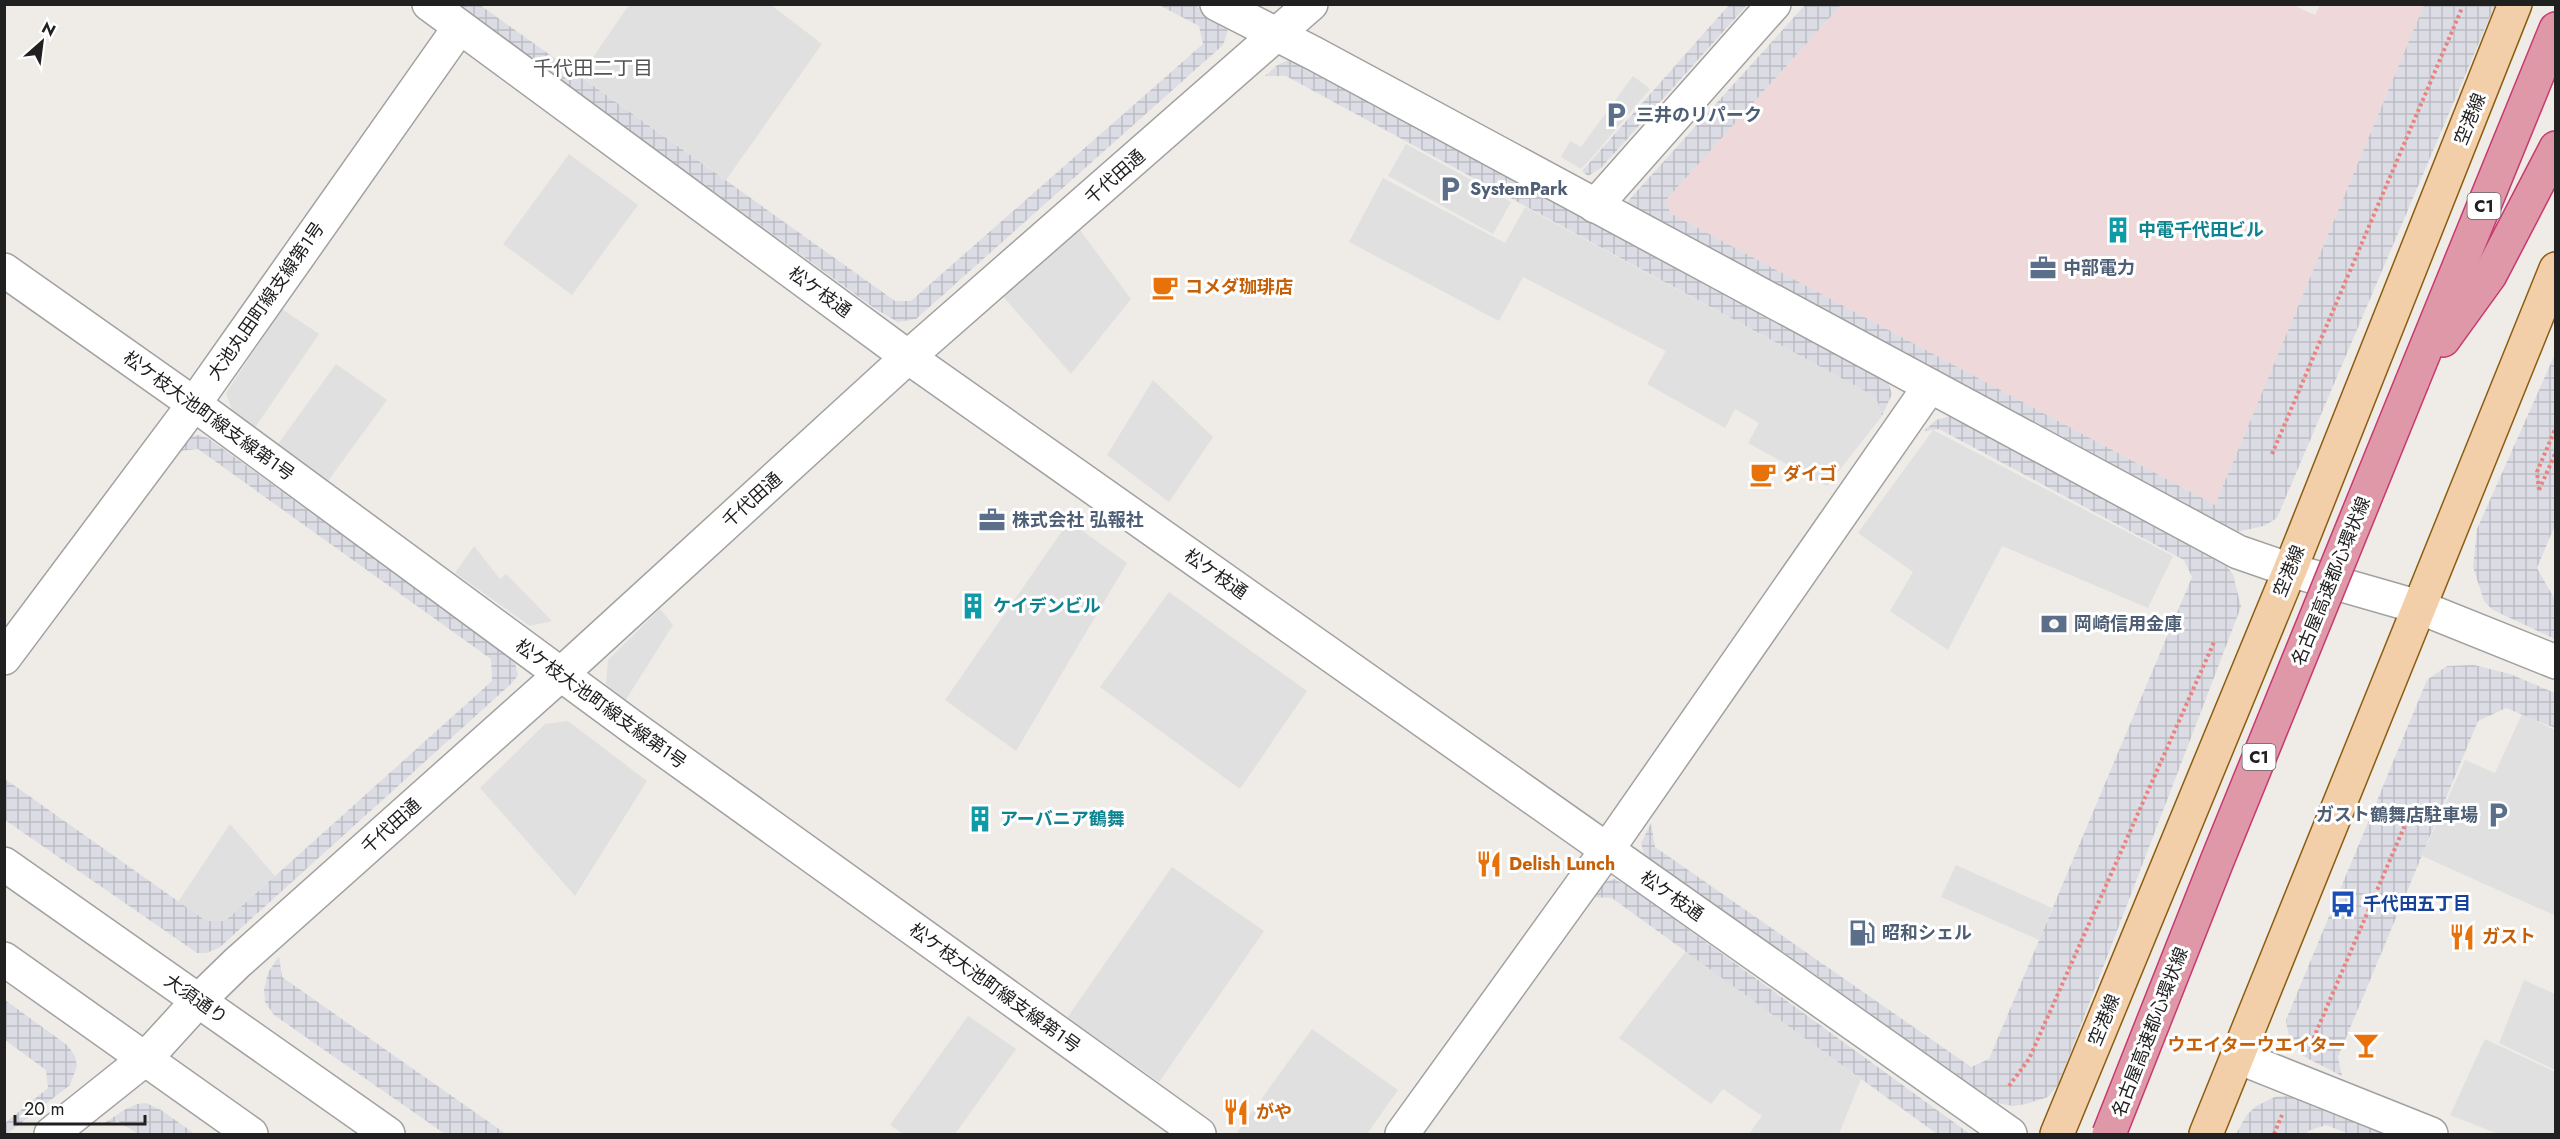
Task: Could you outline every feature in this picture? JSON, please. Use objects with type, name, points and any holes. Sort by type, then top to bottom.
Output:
[{"type":"highway","name":"名古屋高速都心環状線","points":[[2109,1134],[2217,861],[2556,29]]},
{"type":"highway","points":[[2412,382],[2490,275],[2556,148]]},
{"type":"main road","name":"空港線","points":[[2057,1134],[2290,570],[2515,4]]},
{"type":"main road","points":[[2206,1134],[2556,269]]},
{"type":"street","name":"松ケ枝通","points":[[429,4],[908,357],[2010,1134]]},
{"type":"street","points":[[1217,4],[1279,34],[2238,552],[2290,570],[2419,607],[2556,662]]},
{"type":"street","name":"千代田通","points":[[51,1134],[145,1059],[198,1001],[237,963],[560,675],[908,357],[1311,4]]},
{"type":"street","points":[[1595,206],[1774,4]]},
{"type":"street","name":"大池丸田町線支線第1号","points":[[4,658],[194,404],[459,28]]},
{"type":"street","name":"松ケ枝大池町線支線第1号","points":[[4,270],[194,404],[560,675],[1199,1134]]},
{"type":"street","points":[[1402,1134],[1607,850],[1930,386]]},
{"type":"street","name":"大須通り","points":[[4,864],[388,1134]]},
{"type":"street","points":[[4,959],[251,1134]]},
{"type":"street","points":[[2238,1057],[2431,1134]]},
{"type":"path","points":[[2272,454],[2462,8]]},
{"type":"path","points":[[2556,427],[2536,472],[2539,490],[2556,452]]},
{"type":"path","points":[[2003,1095],[2029,1059],[2215,640]]},
{"type":"path","points":[[2310,1047],[2405,825],[2423,819]]},
{"type":"shaded area","name":"中部電力","points":[[2291,4],[2315,15],[2320,5],[2424,5],[2215,505],[1670,213],[1665,201],[1841,5]]},
{"type":"shaded area","points":[[458,5],[480,5],[895,301],[911,301],[1203,44],[1199,26],[1159,5],[1195,5],[1216,16],[1228,31],[1223,45],[916,319],[898,322],[874,308]]},
{"type":"shaded area","points":[[629,5],[771,5],[822,44],[726,180],[580,76]]},
{"type":"shaded area","points":[[1729,5],[1747,5],[1601,168],[1588,176],[1582,171]]},
{"type":"shaded area","points":[[1805,5],[1841,5],[1666,200],[1670,213],[2215,505],[2424,5],[2495,5],[2277,518],[2264,526],[2236,532],[2220,528],[1630,210],[1628,201]]},
{"type":"shaded area","points":[[1290,59],[1887,379],[1892,394],[1882,416],[1876,397],[1286,76],[1265,76],[1276,66]]},
{"type":"shaded area","name":"三井のリパーク","points":[[1633,76],[1650,89],[1595,154],[1581,169],[1561,157],[1570,141],[1581,147]]},
{"type":"shaded area","name":"SystemPark","points":[[1406,144],[1511,202],[1493,234],[1388,176]]},
{"type":"shaded area","points":[[569,154],[638,205],[572,295],[503,244]]},
{"type":"shaded area","points":[[1383,178],[1505,243],[1525,207],[1876,397],[1882,416],[1827,486],[1748,443],[1759,423],[1735,409],[1725,428],[1647,384],[1666,351],[1523,277],[1499,321],[1349,242]]},
{"type":"shaded area","points":[[1077,226],[1131,299],[1071,374],[1000,293]]},
{"type":"shaded area","points":[[282,309],[319,334],[252,432],[233,413],[226,393]]},
{"type":"shaded area","points":[[2555,354],[2555,525],[2537,568],[2555,600],[2555,639],[2493,610],[2484,601],[2473,567],[2477,529]]},
{"type":"shaded area","points":[[336,364],[387,400],[328,481],[278,444]]},
{"type":"shaded area","points":[[1153,380],[1213,437],[1169,502],[1107,455]]},
{"type":"shaded area","points":[[1950,416],[2222,561],[2233,574],[2241,607],[2058,1085],[2048,1097],[2013,1106],[1997,1103],[1644,854],[1641,843],[1651,823],[1655,847],[1971,1067],[1989,1059],[2192,577],[2184,560],[1939,429],[1924,431],[1936,420]]},
{"type":"shaded area","points":[[1933,430],[2173,556],[2148,608],[2002,546],[1948,650],[1890,611],[1913,572],[1858,533]]},
{"type":"shaded area","points":[[198,435],[208,438],[514,659],[518,675],[219,948],[206,953],[197,953],[5,820],[5,779],[206,921],[225,921],[492,681],[491,659],[198,449],[178,451],[191,436]]},
{"type":"shaded area","points":[[1069,521],[1127,563],[1016,751],[945,700]]},
{"type":"shaded area","points":[[474,546],[500,579],[506,574],[552,621],[530,626],[455,573]]},
{"type":"shaded area","points":[[1169,592],[1307,691],[1240,789],[1100,687]]},
{"type":"shaded area","points":[[660,609],[673,625],[623,704],[606,684],[608,660]]},
{"type":"shaded area","points":[[2474,665],[2510,674],[2555,693],[2555,728],[2506,708],[2478,721],[2338,1057],[2342,1076],[2303,1056],[2289,1038],[2286,1020],[2427,680],[2447,666]]},
{"type":"shaded area","name":"ガスト鶴舞店駐車場","points":[[2522,714],[2555,730],[2556,911],[2554,915],[2422,856],[2465,760],[2495,773]]},
{"type":"shaded area","points":[[568,721],[647,781],[575,896],[480,788],[545,724]]},
{"type":"shaded area","points":[[230,824],[275,876],[225,921],[206,921],[178,902]]},
{"type":"shaded area","points":[[1956,865],[2052,908],[2039,940],[1941,897]]},
{"type":"shaded area","points":[[1172,867],[1264,931],[1159,1082],[1067,1018]]},
{"type":"shaded area","points":[[1614,879],[1630,887],[1970,1134],[1937,1134],[1612,898],[1592,897],[1605,882]]},
{"type":"shaded area","points":[[1686,951],[1861,1079],[1839,1134],[1749,1134],[1762,1116],[1723,1089],[1711,1104],[1619,1038]]},
{"type":"shaded area","points":[[279,956],[282,977],[506,1134],[445,1134],[274,1015],[265,1002],[264,989],[268,973]]},
{"type":"shaded area","points":[[2524,980],[2555,994],[2555,1070],[2499,1043]]},
{"type":"shaded area","points":[[5,1000],[67,1045],[75,1056],[77,1066],[70,1085],[7,1134],[5,1134],[5,1123],[48,1088],[46,1070],[5,1040]]},
{"type":"shaded area","points":[[968,1016],[1016,1049],[955,1134],[903,1134],[890,1125]]},
{"type":"shaded area","points":[[1312,1029],[1398,1090],[1367,1134],[1236,1134]]},
{"type":"shaded area","points":[[2485,1039],[2555,1072],[2555,1134],[2498,1134],[2450,1115]]},
{"type":"shaded area","points":[[2275,1097],[2296,1097],[2395,1134],[2349,1134],[2326,1125],[2308,1131],[2306,1134],[2236,1134],[2246,1116],[2256,1106]]},
{"type":"shaded area","points":[[146,1103],[161,1110],[195,1134],[138,1134],[118,1121],[103,1124],[126,1109]]},
{"type":"place","name":"三井のリパーク","points":[[1616,115]]},
{"type":"place","name":"SystemPark","points":[[1450,189]]},
{"type":"place","name":"中電千代田ビル","points":[[2118,230]]},
{"type":"place","name":"中部電力","points":[[2043,268]]},
{"type":"place","name":"コメダ珈琲店","points":[[1165,287]]},
{"type":"place","name":"ダイゴ","points":[[1763,474]]},
{"type":"place","name":"株式会社 弘報社","points":[[992,520]]},
{"type":"place","name":"ケイデンビル","points":[[973,606]]},
{"type":"place","name":"岡崎信用金庫","points":[[2054,624]]},
{"type":"place","name":"ガスト鶴舞店駐車場","points":[[2498,815]]},
{"type":"place","name":"アーバニア鶴舞","points":[[980,819]]},
{"type":"place","name":"Delish Lunch","points":[[1489,864]]},
{"type":"place","name":"千代田五丁目","points":[[2343,904]]},
{"type":"place","name":"昭和シェル","points":[[1862,933]]},
{"type":"place","name":"ガスト","points":[[2462,937]]},
{"type":"place","name":"ウエイターウエイター","points":[[2366,1045]]},
{"type":"place","name":"がや","points":[[1236,1112]]},
{"type":"district","name":"千代田二丁目","points":[[593,68]]}]
